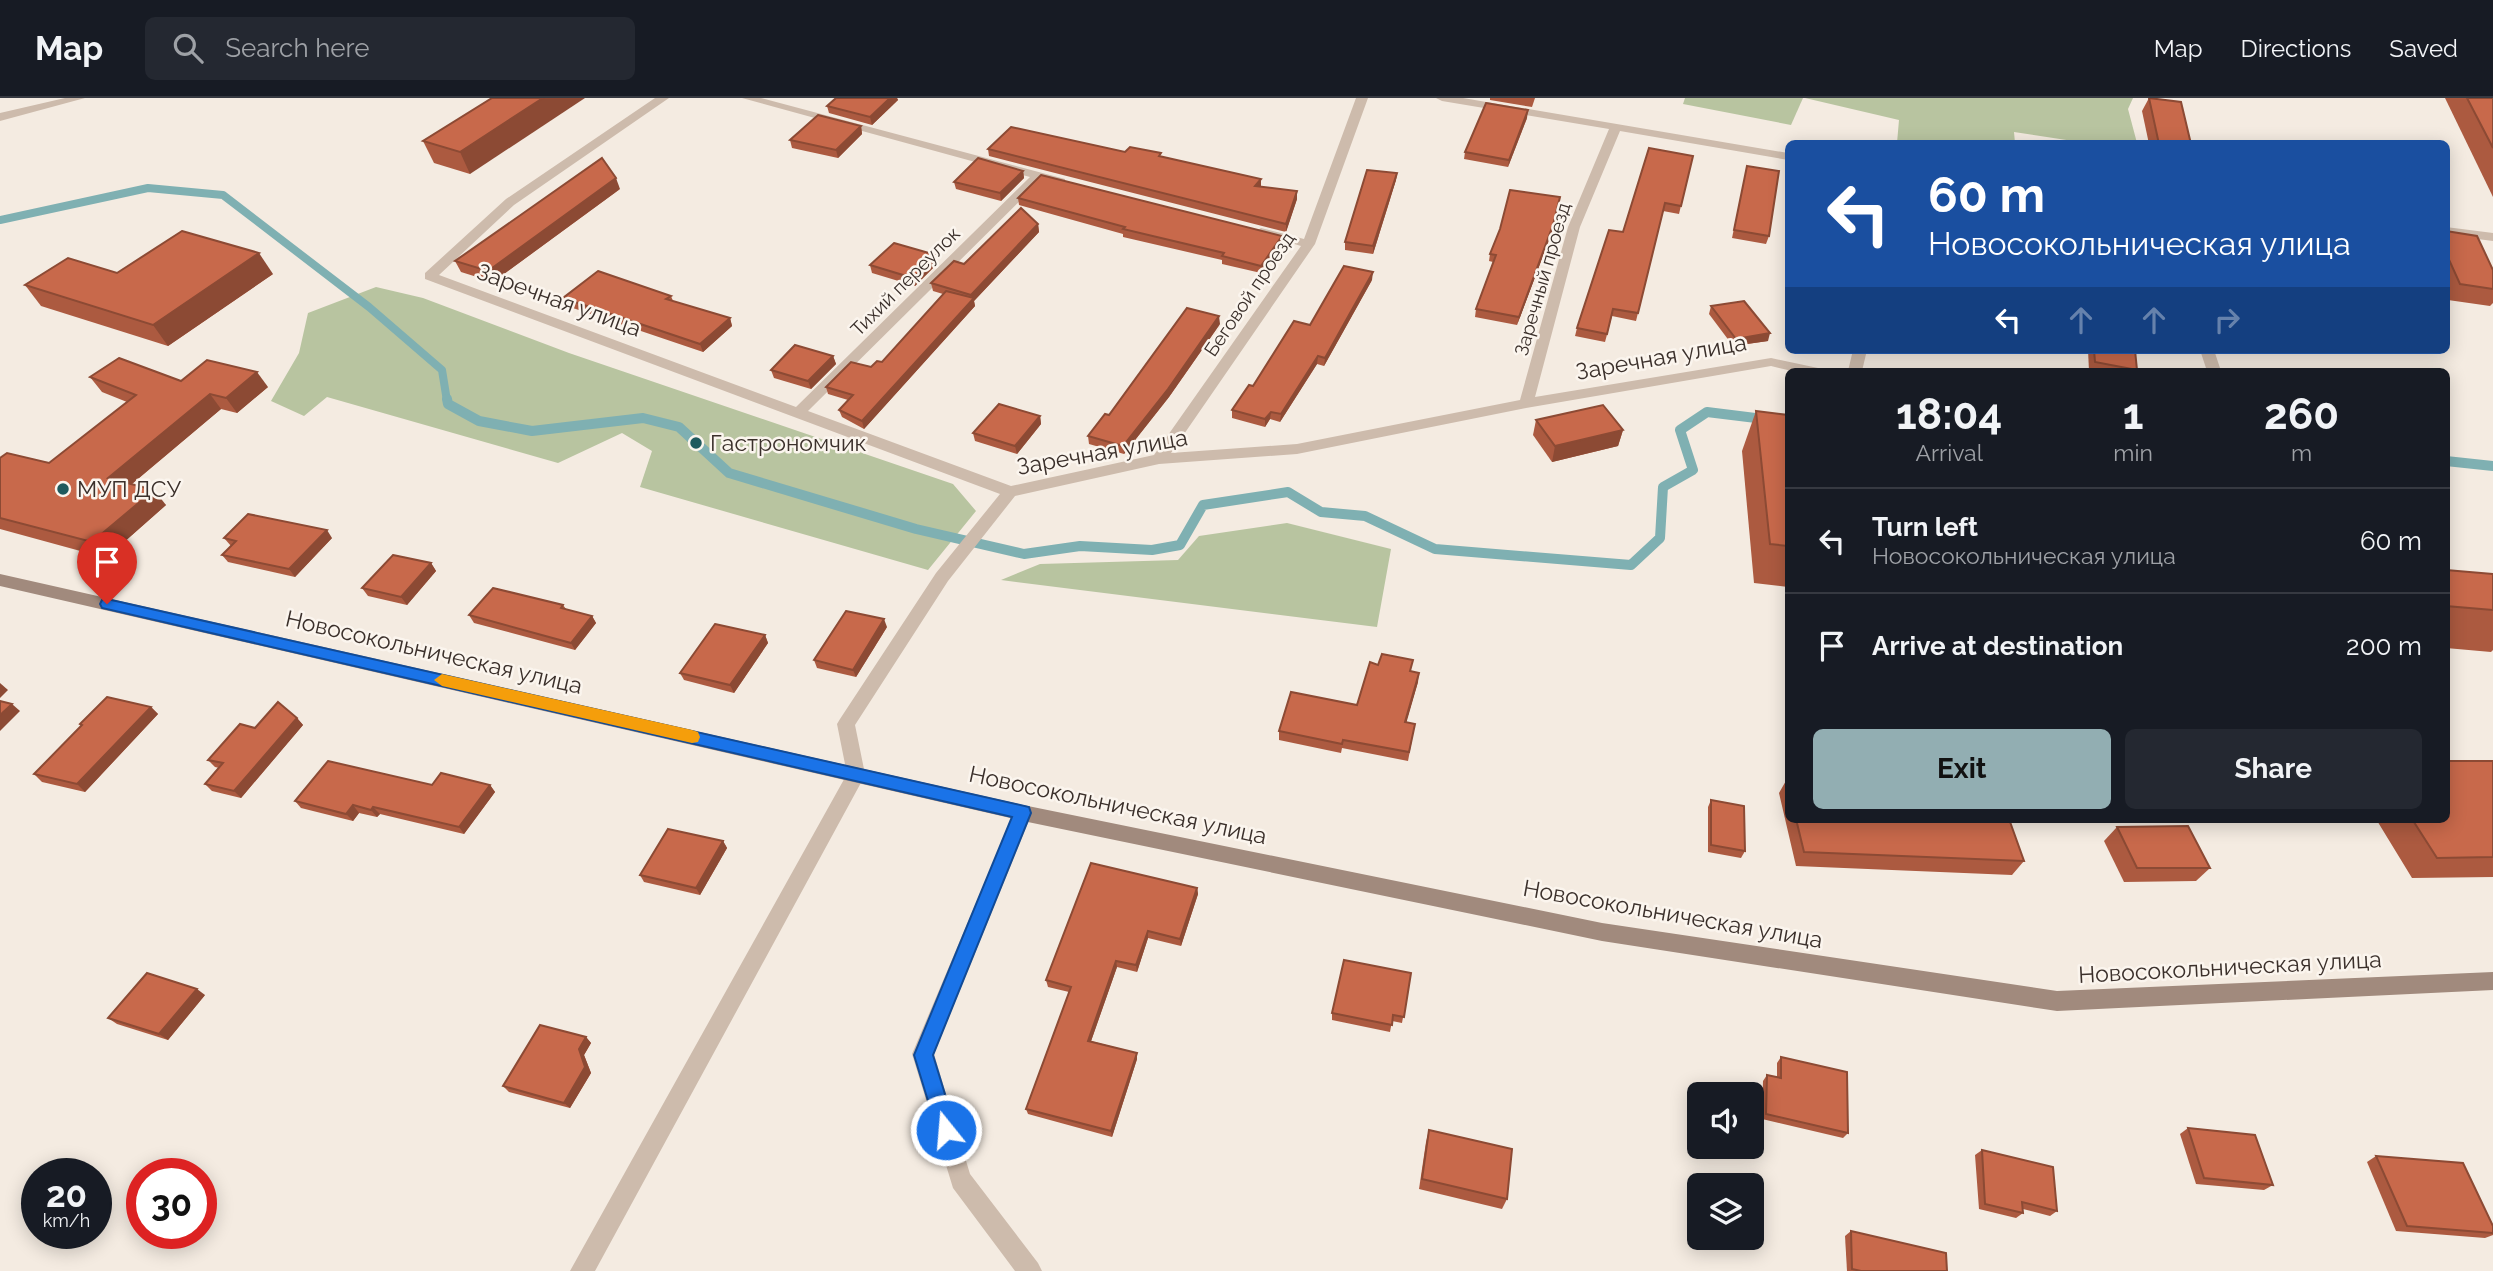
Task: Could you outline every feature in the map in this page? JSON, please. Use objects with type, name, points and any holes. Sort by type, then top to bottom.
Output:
[{"type":"main road","name":"Новосокольническая улица","points":[[0,580],[1023,813],[1602,932],[2057,1001],[2493,981]]},
{"type":"street","points":[[0,117],[79,98]]},
{"type":"street","name":"Заречная улица","points":[[663,98],[510,202],[430,276],[1010,492],[1159,459],[1297,449],[1527,403],[1771,362],[1799,368]]},
{"type":"street","points":[[748,98],[1078,186]]},
{"type":"street","name":"Беговой проезд","points":[[1159,459],[1309,244],[1362,98]]},
{"type":"street","points":[[1443,98],[1785,156]]},
{"type":"street","name":"Заречный проезд","points":[[1527,403],[1574,227],[1615,128]]},
{"type":"street","name":"Тихий переулок","points":[[799,413],[1038,176]]},
{"type":"street","points":[[1241,227],[1309,244]]},
{"type":"street","points":[[2450,232],[2492,237]]},
{"type":"street","points":[[582,1271],[856,774],[846,724],[942,576],[1010,492]]},
{"type":"street","points":[[1023,813],[923,1055],[961,1180],[1030,1271]]},
{"type":"green space","points":[[1685,98],[1803,98],[1791,125],[1683,104]]},
{"type":"green space","points":[[1805,98],[2133,98],[2128,109],[2136,140],[2066,140],[2014,132],[2015,140],[1897,140],[1899,120]]},
{"type":"green space","points":[[376,287],[423,298],[569,353],[953,484],[976,511],[928,570],[640,487],[652,451],[622,433],[558,463],[327,397],[304,416],[271,401],[299,353],[308,313]]},
{"type":"green space","points":[[1287,523],[1391,549],[1377,627],[1001,580],[1040,564],[1178,560],[1199,536]]},
{"type":"building","points":[[492,98],[543,98],[460,152],[423,141]]},
{"type":"building","points":[[836,98],[890,98],[870,117],[827,106]]},
{"type":"building","points":[[2149,98],[2181,102],[2190,140],[2158,140]]},
{"type":"building","points":[[2467,98],[2493,98],[2493,148]]},
{"type":"building","points":[[1486,103],[1528,110],[1509,160],[1465,152]]},
{"type":"building","points":[[818,115],[861,126],[836,150],[790,140]]},
{"type":"building","points":[[1011,127],[1125,152],[1130,147],[1161,153],[1159,156],[1261,179],[1255,186],[1297,191],[1286,224],[988,149]]},
{"type":"building","points":[[1649,148],[1693,156],[1681,206],[1665,203],[1638,313],[1613,309],[1607,334],[1577,328],[1609,230],[1623,232]]},
{"type":"building","points":[[602,158],[616,178],[488,271],[455,261]]},
{"type":"building","points":[[978,158],[1023,171],[1000,193],[954,182]]},
{"type":"building","points":[[1747,166],[1779,171],[1769,236],[1734,230]]},
{"type":"building","points":[[1367,170],[1397,173],[1373,246],[1345,242]]},
{"type":"building","points":[[1041,175],[1282,236],[1261,266],[1222,256],[1224,253],[1123,229],[1125,227],[1018,198]]},
{"type":"building","points":[[1510,190],[1560,197],[1553,225],[1519,317],[1476,309],[1496,255],[1490,254]]},
{"type":"building","points":[[1021,208],[1038,224],[971,295],[931,283],[954,261],[964,264]]},
{"type":"building","points":[[182,231],[259,253],[153,325],[25,285],[68,258],[117,273]]},
{"type":"building","points":[[2450,232],[2477,236],[2493,270],[2493,289],[2460,284],[2450,262]]},
{"type":"building","points":[[894,243],[936,255],[913,278],[870,265]]},
{"type":"building","points":[[1344,266],[1373,272],[1325,358],[1318,356],[1281,414],[1271,412],[1265,419],[1232,410],[1249,385],[1253,386],[1294,321],[1310,325]]},
{"type":"building","points":[[598,271],[671,296],[666,299],[730,318],[700,344],[563,298]]},
{"type":"building","points":[[946,291],[974,298],[862,421],[839,410],[853,395],[826,387],[851,362],[871,367],[877,361],[882,362]]},
{"type":"building","points":[[1744,301],[1770,333],[1736,339],[1711,306]]},
{"type":"building","points":[[1187,308],[1219,316],[1168,389],[1123,446],[1088,436],[1105,414],[1109,415]]},
{"type":"building","points":[[795,345],[833,356],[808,381],[771,370]]},
{"type":"building","points":[[2094,354],[2135,354],[2137,368],[2126,368],[2095,362]]},
{"type":"building","points":[[119,358],[181,381],[207,360],[257,372],[226,398],[210,394],[108,478],[154,490],[92,542],[0,518],[0,458],[7,453],[49,463],[136,395],[90,377]]},
{"type":"building","points":[[999,404],[1040,416],[1015,446],[973,433]]},
{"type":"building","points":[[1603,405],[1623,430],[1555,446],[1536,420]]},
{"type":"building","points":[[1756,411],[1785,415],[1785,546],[1770,544]]},
{"type":"building","points":[[248,514],[327,530],[289,569],[222,555],[236,541],[224,538]]},
{"type":"building","points":[[393,555],[431,563],[401,597],[362,588]]},
{"type":"building","points":[[2450,570],[2493,574],[2493,610],[2450,606]]},
{"type":"building","points":[[493,588],[563,605],[561,608],[592,616],[571,643],[469,615]]},
{"type":"building","points":[[846,611],[884,619],[853,670],[814,660]]},
{"type":"building","points":[[715,624],[765,635],[730,685],[680,673]]},
{"type":"building","points":[[1382,654],[1413,660],[1410,671],[1419,673],[1405,722],[1415,724],[1409,752],[1343,740],[1342,744],[1279,731],[1291,692],[1357,705],[1370,662],[1378,665]]},
{"type":"building","points":[[107,697],[151,707],[77,784],[34,774],[82,725],[80,724]]},
{"type":"building","points":[[0,701],[12,704],[0,715]]},
{"type":"building","points":[[278,702],[297,718],[234,791],[205,784],[223,763],[208,760],[240,724],[255,728]]},
{"type":"building","points":[[328,761],[432,785],[441,773],[490,785],[459,827],[373,807],[371,810],[353,805],[346,814],[295,801]]},
{"type":"building","points":[[2450,761],[2493,761],[2493,857],[2437,858],[2415,823],[2450,823]]},
{"type":"building","points":[[1711,800],[1744,806],[1745,851],[1711,845]]},
{"type":"building","points":[[1797,823],[2010,823],[2024,861],[1804,852]]},
{"type":"building","points":[[2188,826],[2210,868],[2137,868],[2117,827]]},
{"type":"building","points":[[668,829],[723,841],[696,888],[640,875]]},
{"type":"building","points":[[1091,863],[1197,888],[1180,939],[1148,931],[1136,965],[1116,961],[1088,1041],[1137,1053],[1111,1131],[1026,1109],[1071,987],[1046,980]]},
{"type":"building","points":[[1344,960],[1411,973],[1404,1017],[1393,1015],[1392,1025],[1332,1013]]},
{"type":"building","points":[[147,973],[197,989],[159,1034],[108,1018]]},
{"type":"building","points":[[540,1025],[586,1037],[579,1049],[585,1067],[564,1103],[503,1086]]},
{"type":"building","points":[[1781,1057],[1847,1072],[1848,1133],[1766,1114],[1767,1075],[1781,1078]]},
{"type":"building","points":[[2188,1128],[2255,1135],[2273,1185],[2204,1178]]},
{"type":"building","points":[[1429,1130],[1512,1149],[1507,1199],[1422,1179]]},
{"type":"building","points":[[1982,1150],[2053,1167],[2057,1211],[2022,1202],[2023,1213],[1985,1204]]},
{"type":"building","points":[[2376,1156],[2463,1163],[2493,1226],[2493,1233],[2407,1226]]},
{"type":"building","points":[[1851,1231],[1946,1253],[1947,1271],[1852,1269]]},
{"type":"waterway","points":[[0,220],[148,188],[223,195],[369,307],[442,370],[447,401]]},
{"type":"waterway","points":[[447,399],[448,404],[479,421],[532,431],[643,418],[679,427],[729,473],[916,529],[1024,554],[1080,546],[1152,550],[1180,545],[1203,505],[1288,492],[1321,512],[1365,516],[1435,549],[1631,565],[1660,538],[1663,487],[1693,470],[1680,430],[1707,412],[1785,422]]},
{"type":"waterway","points":[[2450,461],[2493,466]]},
{"type":"slow traffic","points":[[442,680],[692,737]]},
{"type":"place","name":"Гастрономчик","points":[[696,443]]},
{"type":"place","name":"МУП ДСУ","points":[[63,489]]},
{"type":"route","points":[[107,604],[1023,813],[923,1055],[946,1130]]}]
